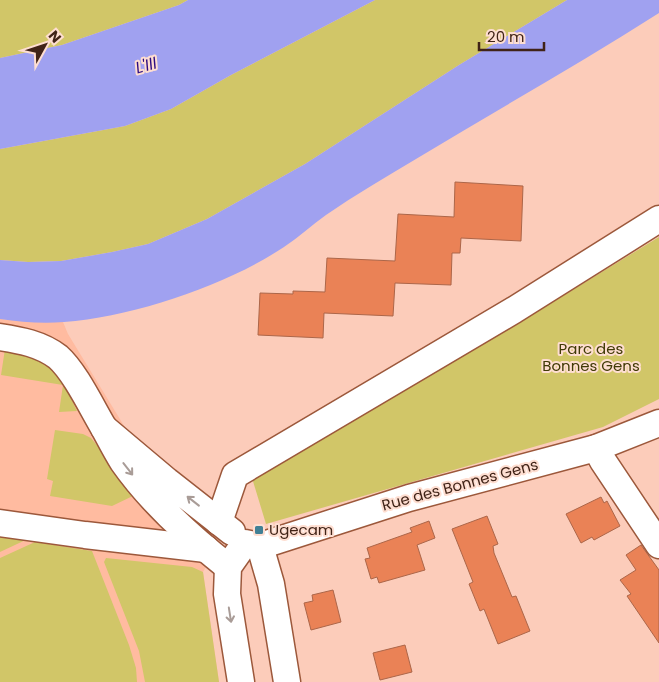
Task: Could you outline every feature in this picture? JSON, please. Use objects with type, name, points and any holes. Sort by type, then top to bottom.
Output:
[{"type":"street","points":[[219,522],[235,475],[514,310],[659,219]]},
{"type":"street","points":[[0,337],[39,346],[58,358],[73,376],[122,461],[148,494],[206,549],[228,567]]},
{"type":"street","name":"Rue des Bonnes Gens","points":[[253,544],[409,498],[596,448],[659,423]]},
{"type":"street","points":[[104,428],[219,522],[253,544],[271,584],[287,682]]},
{"type":"street","points":[[596,448],[659,545]]},
{"type":"street","points":[[0,523],[206,549]]},
{"type":"street","points":[[241,682],[227,594],[228,567],[253,544]]},
{"type":"shaded area","points":[[0,319],[63,322],[68,334],[129,434],[233,517],[203,572],[219,682],[0,682]]},
{"type":"green space","points":[[0,0],[188,0],[179,5],[62,45],[0,58]]},
{"type":"green space","points":[[375,0],[567,0],[459,65],[305,164],[207,219],[148,244],[112,252],[61,261],[28,262],[0,260],[0,149],[125,126],[171,109],[231,75]]},
{"type":"green space","name":"Parc des Bonnes Gens","points":[[659,237],[659,399],[603,427],[266,524],[252,478],[517,324]]},
{"type":"green space","points":[[5,349],[32,354],[48,363],[60,378],[77,411],[59,412],[63,385],[1,375]]},
{"type":"green space","points":[[55,430],[83,434],[91,438],[137,494],[112,506],[50,496],[53,481],[47,479]]},
{"type":"green space","points":[[0,532],[32,537],[0,552]]},
{"type":"green space","points":[[35,542],[92,551],[129,645],[136,668],[137,682],[0,682],[0,558]]},
{"type":"green space","points":[[106,558],[192,567],[203,572],[219,682],[145,682],[139,651],[104,562]]},
{"type":"water","name":"L'Ill","points":[[188,0],[375,0],[231,75],[171,109],[125,126],[0,149],[0,58],[62,45],[179,5]]},
{"type":"water","points":[[567,0],[659,0],[659,13],[371,186],[326,215],[284,247],[235,274],[178,297],[149,306],[91,319],[56,323],[0,319],[0,260],[28,262],[61,261],[112,252],[148,244],[207,219],[305,164],[459,65]]},
{"type":"building","points":[[455,182],[523,186],[521,241],[461,238],[460,253],[452,253],[451,285],[395,283],[393,316],[324,313],[323,338],[258,335],[260,293],[293,294],[293,291],[325,292],[327,258],[395,261],[398,214],[454,217]]},
{"type":"building","points":[[601,497],[604,503],[607,501],[620,526],[594,540],[592,537],[581,543],[566,514]]},
{"type":"building","points":[[487,516],[498,544],[493,546],[494,553],[512,597],[516,596],[530,631],[498,644],[484,609],[480,611],[469,584],[473,582],[452,529]]},
{"type":"building","points":[[429,521],[435,538],[417,545],[425,570],[379,583],[377,577],[371,579],[365,559],[370,558],[367,548],[412,532],[410,528]]},
{"type":"building","points":[[641,545],[659,570],[659,643],[627,596],[631,594],[620,580],[636,570],[626,555]]},
{"type":"building","points":[[333,590],[341,622],[311,630],[304,603],[313,601],[312,595]]},
{"type":"building","points":[[405,645],[412,672],[380,680],[373,653]]},
{"type":"place","name":"Ugecam","points":[[259,530]]}]
